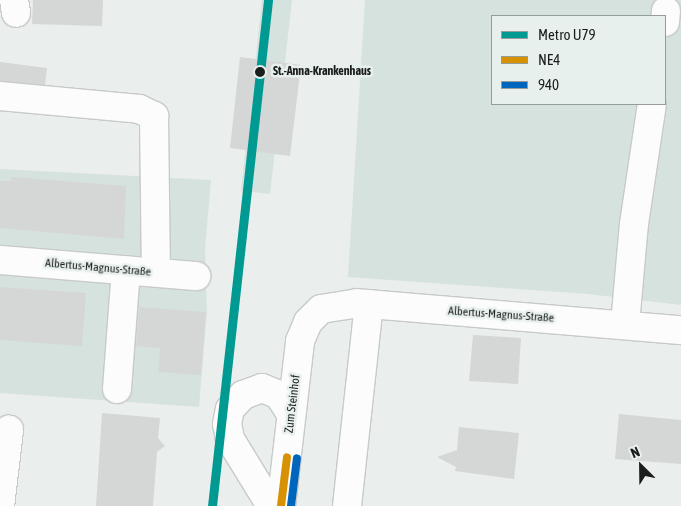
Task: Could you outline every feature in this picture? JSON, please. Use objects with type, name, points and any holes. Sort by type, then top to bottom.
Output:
[{"type":"street","points":[[0,96],[140,109],[154,116],[156,272]]},
{"type":"street","points":[[624,324],[634,224],[652,105]]},
{"type":"street","name":"Albertus-Magnus-Straße","points":[[0,260],[196,276]]},
{"type":"street","points":[[117,389],[126,270]]},
{"type":"street","name":"Albertus-Magnus-Straße","points":[[321,309],[339,304],[369,304],[681,330]]},
{"type":"street","points":[[347,506],[369,304]]},
{"type":"street","name":"Zum Steinhof","points":[[281,506],[300,341],[308,322],[321,309]]},
{"type":"street","points":[[272,506],[230,439],[227,424],[230,409],[243,395],[262,388],[279,395],[291,414]]},
{"type":"street","points":[[0,506],[9,430]]},
{"type":"shaded area","points":[[262,0],[292,0],[270,194],[241,191]]},
{"type":"shaded area","points":[[365,0],[681,0],[681,305],[588,294],[348,277]]},
{"type":"shaded area","points":[[0,169],[211,180],[205,249],[207,311],[199,407],[0,393]]},
{"type":"building","points":[[33,0],[103,0],[102,26],[32,24]]},
{"type":"building","points":[[240,57],[301,65],[290,156],[230,148]]},
{"type":"building","points":[[0,62],[47,68],[45,85],[0,81]]},
{"type":"building","points":[[11,177],[126,186],[124,239],[0,228],[0,181],[12,181]]},
{"type":"building","points":[[0,287],[86,293],[82,346],[0,340]]},
{"type":"building","points":[[139,307],[206,312],[201,375],[158,372],[160,348],[136,346]]},
{"type":"building","points":[[473,335],[521,338],[518,384],[469,381]]},
{"type":"building","points":[[102,413],[160,418],[158,438],[165,446],[157,452],[153,506],[96,506]]},
{"type":"building","points":[[619,414],[681,420],[681,464],[615,459]]},
{"type":"building","points":[[459,427],[519,433],[514,479],[455,471],[456,467],[437,457],[457,450]]},
{"type":"metro line","name":"U79","points":[[212,506],[268,0]]},
{"type":"transit line","name":"NE4","points":[[281,506],[287,457]]},
{"type":"transit line","name":"940","points":[[291,506],[297,458]]},
{"type":"place","name":"St.-Anna-Krankenhaus","points":[[260,72]]}]
